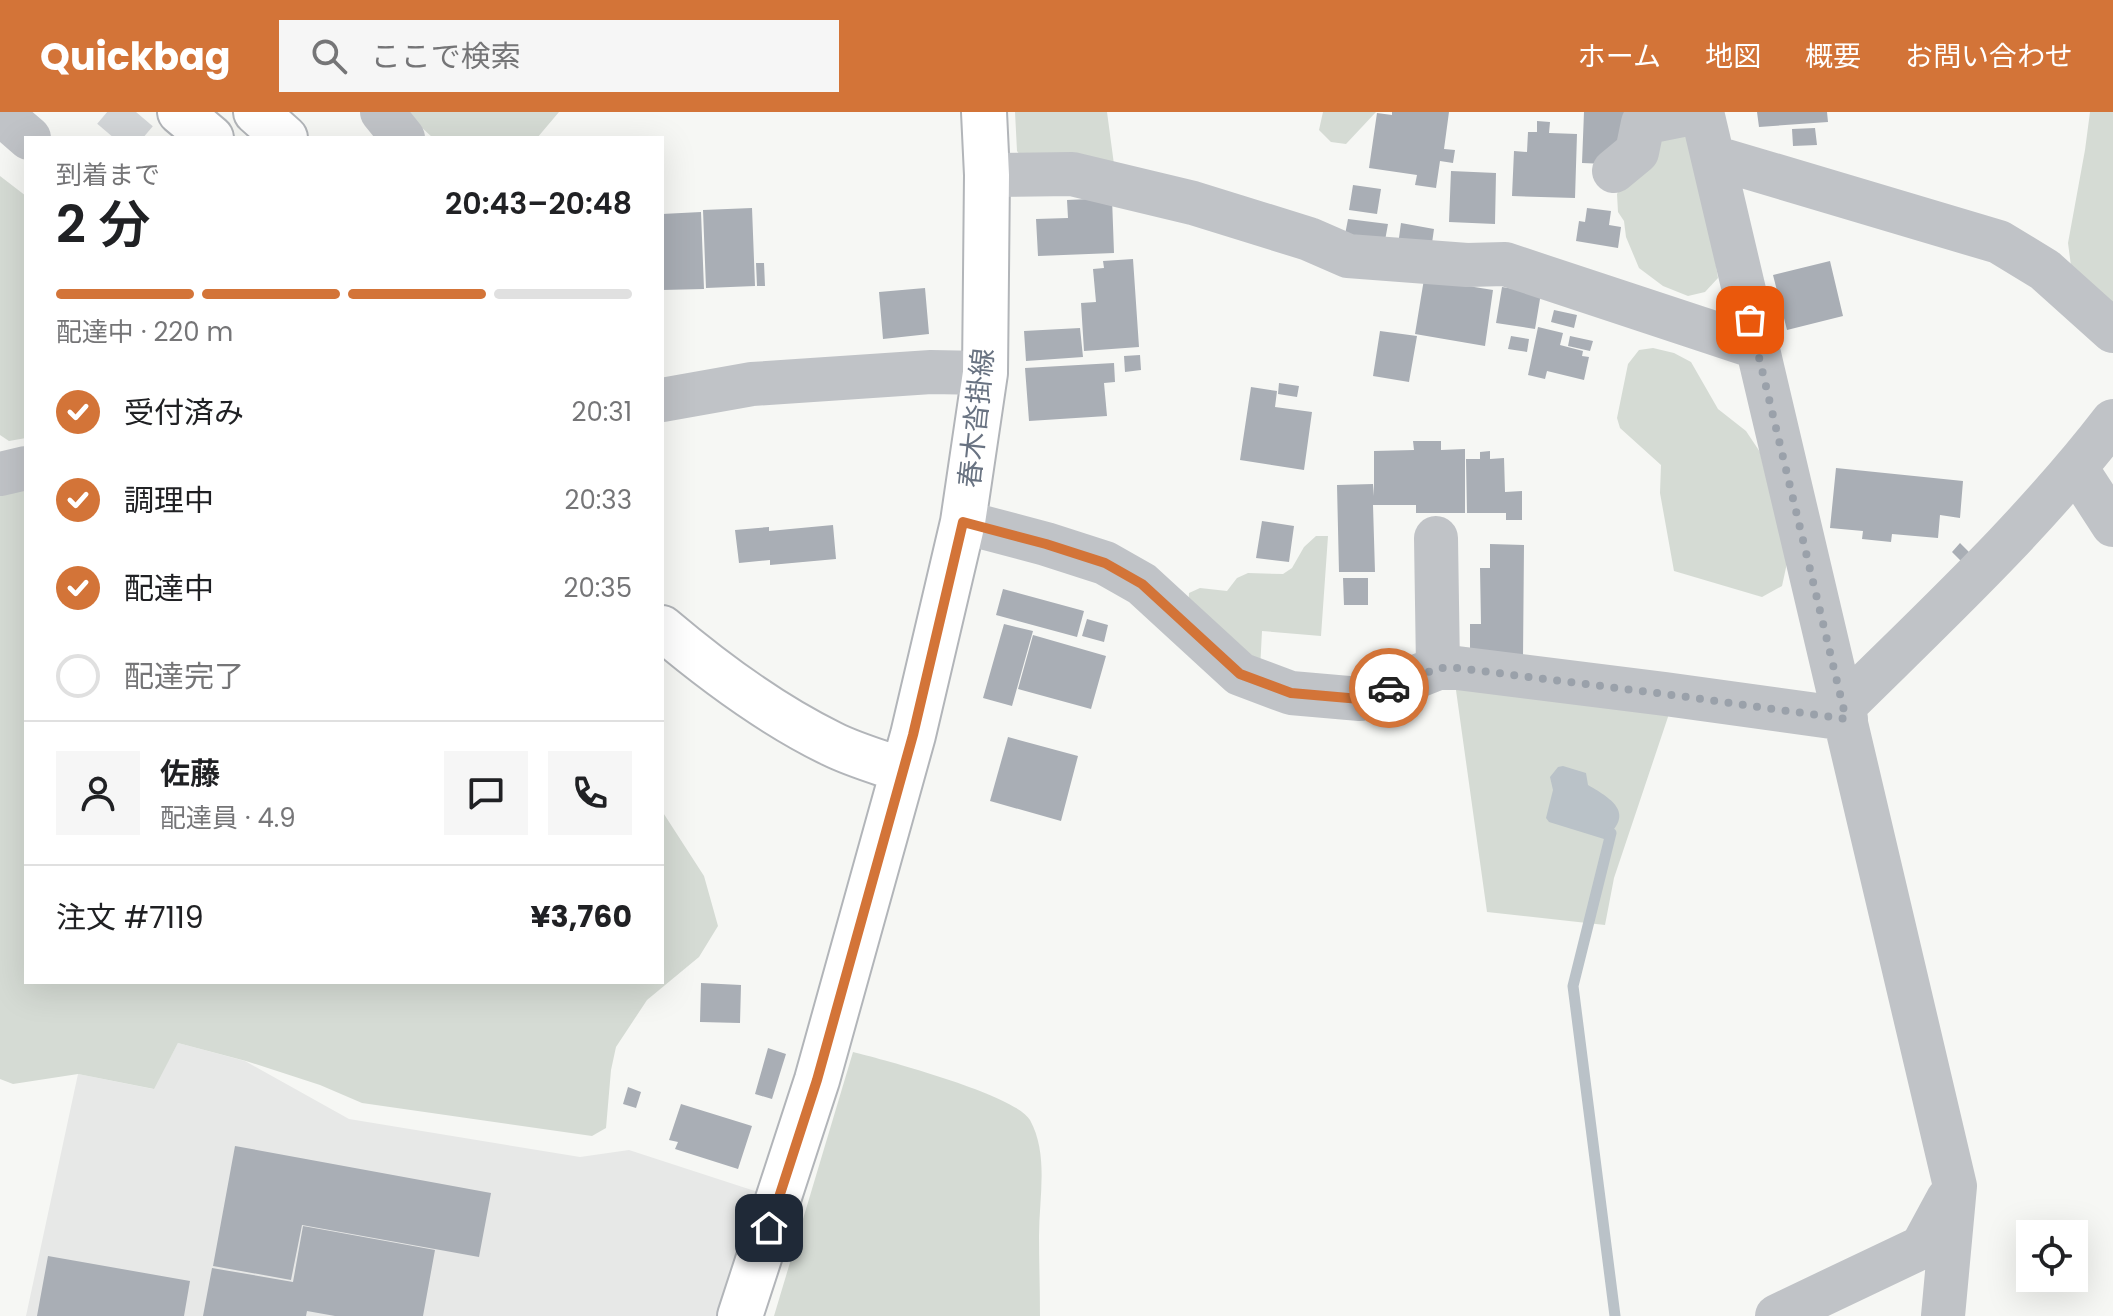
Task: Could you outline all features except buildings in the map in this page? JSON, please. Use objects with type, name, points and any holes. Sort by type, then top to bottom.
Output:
[{"type":"main road","points":[[180,112],[209,136]]},
{"type":"main road","points":[[256,112],[283,136]]},
{"type":"main road","name":"春木沓掛線","points":[[740,1316],[817,1080],[916,720],[963,522],[985,373],[987,175],[984,112]]},
{"type":"main road","points":[[664,630],[739,689],[898,785]]},
{"type":"main road","points":[[664,664],[733,716],[830,773],[898,785]]},
{"type":"street","points":[[382,112],[401,136]]},
{"type":"street","points":[[1614,171],[1637,152],[1643,123],[1700,112],[1955,1186],[1943,1316]]},
{"type":"street","points":[[0,113],[27,136]]},
{"type":"street","points":[[1713,157],[1999,242],[2045,270],[2113,331]]},
{"type":"street","points":[[987,175],[1072,174],[1193,203],[1309,239],[1348,256],[1467,265],[1505,264],[1756,347]]},
{"type":"street","points":[[664,400],[752,384],[931,372],[985,373]]},
{"type":"street","points":[[1844,713],[2076,468],[2113,421]]},
{"type":"street","points":[[0,474],[24,468]]},
{"type":"street","points":[[2076,468],[2113,525]]},
{"type":"street","points":[[963,522],[1105,563],[1142,584],[1240,674],[1291,693],[1360,699],[1438,668],[1457,668],[1844,713]]},
{"type":"street","points":[[1436,538],[1438,668]]},
{"type":"street","points":[[1777,1316],[1922,1247],[1955,1186]]},
{"type":"shaded area","points":[[405,112],[559,112],[539,136],[431,136]]},
{"type":"shaded area","points":[[1015,112],[1107,112],[1115,172],[1026,163],[1017,151]]},
{"type":"shaded area","points":[[1323,112],[1376,112],[1346,144],[1331,142],[1319,130]]},
{"type":"shaded area","points":[[2090,112],[2113,112],[2113,318],[2073,281],[2068,243]]},
{"type":"shaded area","points":[[1694,126],[1718,278],[1705,292],[1688,296],[1663,286],[1639,268],[1626,237],[1624,221],[1618,212],[1617,194],[1650,132]]},
{"type":"shaded area","points":[[0,176],[24,194],[24,438],[9,441],[0,435]]},
{"type":"shaded area","points":[[1653,348],[1674,353],[1691,362],[1718,409],[1746,431],[1760,452],[1787,563],[1782,586],[1762,597],[1674,571],[1660,493],[1661,465],[1620,428],[1617,418],[1628,364],[1639,350]]},
{"type":"shaded area","points":[[24,481],[24,984],[664,984],[664,814],[704,876],[718,926],[699,957],[647,1000],[616,1047],[606,1128],[592,1136],[362,1103],[320,1085],[178,1043],[154,1089],[78,1074],[13,1084],[0,1079],[0,487]]},
{"type":"shaded area","points":[[1316,536],[1328,536],[1321,636],[1262,631],[1260,670],[1188,611],[1189,593],[1200,588],[1227,591],[1237,578],[1248,573],[1283,574],[1292,568],[1304,547]]},
{"type":"shaded area","points":[[1454,676],[1673,702],[1614,878],[1605,925],[1487,912]]},
{"type":"shaded area","points":[[1558,767],[1586,773],[1588,785],[1606,796],[1617,808],[1618,822],[1604,839],[1549,822],[1546,818],[1553,790],[1550,777]]},
{"type":"shaded area","points":[[178,1043],[245,1061],[349,1119],[580,1157],[629,1150],[761,1193],[721,1316],[26,1316],[78,1074],[153,1089]]},
{"type":"shaded area","points":[[853,1052],[976,1090],[1020,1110],[1030,1120],[1036,1133],[1042,1177],[1040,1316],[774,1316]]},
{"type":"waterway","points":[[1611,833],[1573,986],[1615,1316]]},
{"type":"tunnel","points":[[116,136],[136,112]]},
{"type":"way so far","points":[[1389,688],[1438,668],[1457,668],[1846,719],[1750,320]]},
{"type":"route","points":[[769,1228],[817,1080],[913,735],[963,522],[1105,563],[1142,584],[1240,674],[1291,693],[1360,699],[1389,688]]}]
